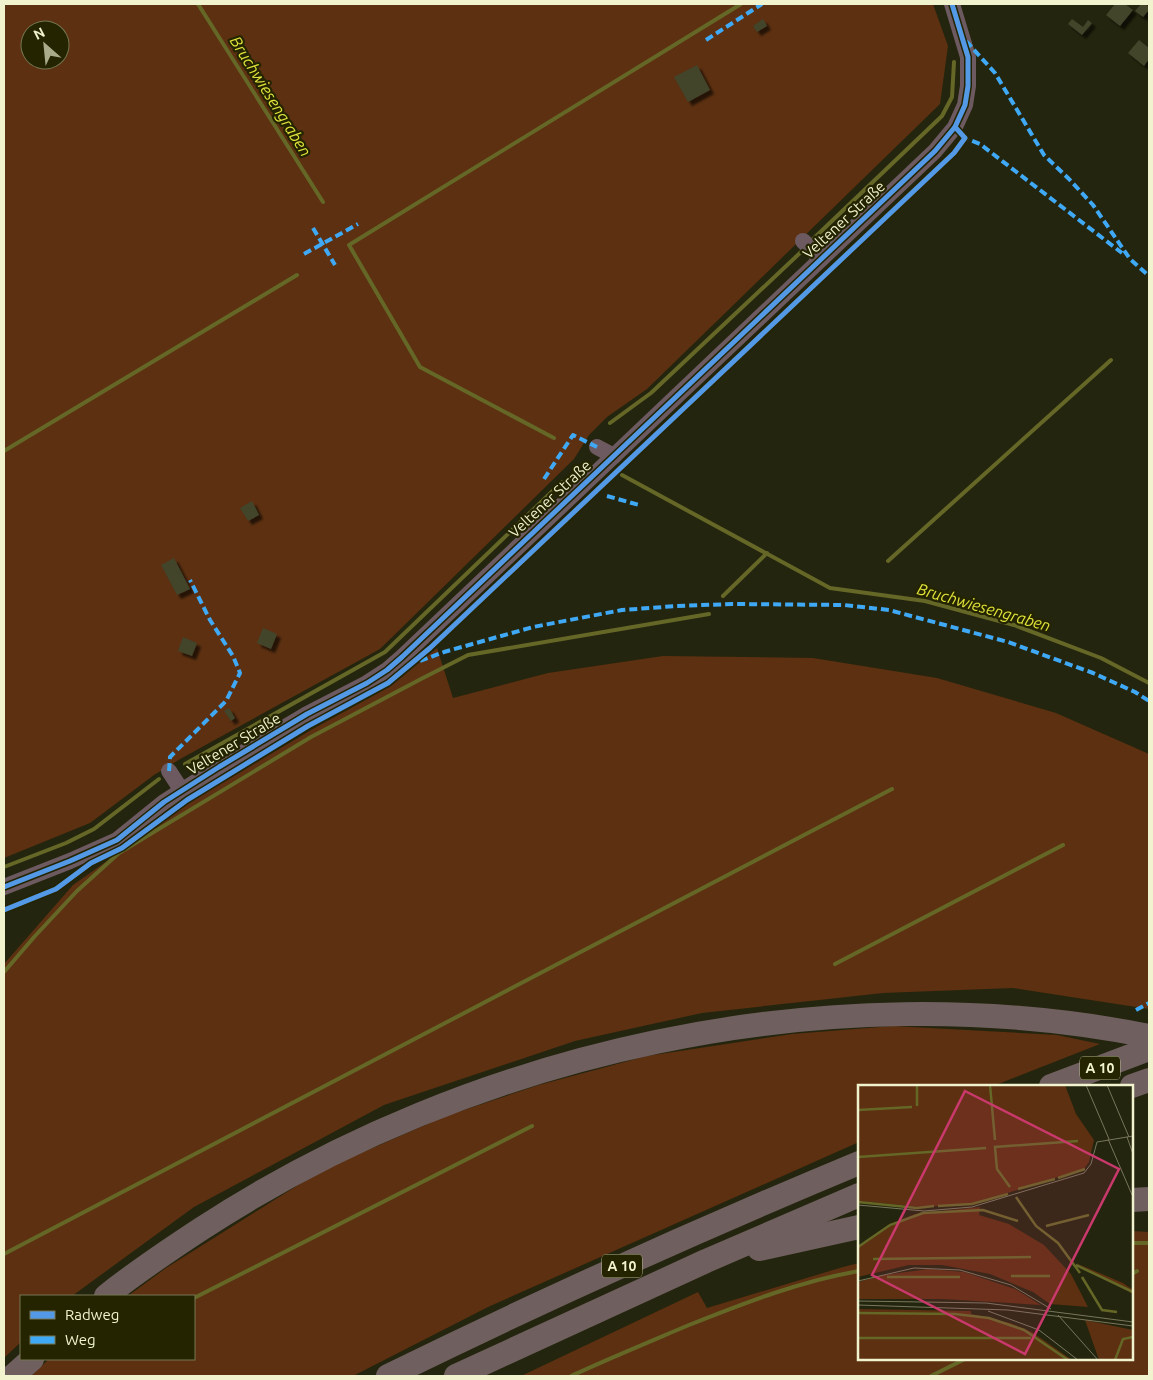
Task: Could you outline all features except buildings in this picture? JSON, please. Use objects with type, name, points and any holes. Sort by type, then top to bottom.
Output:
[{"type":"highway","points":[[107,1295],[170,1249],[229,1211],[287,1177],[358,1140],[442,1105],[510,1080],[578,1060],[647,1043],[745,1027],[798,1021],[920,1015],[987,1016],[1060,1022],[1149,1036]]},
{"type":"highway","name":"A 10","points":[[1054,1085],[1149,1050]]},
{"type":"highway","name":"A 10","points":[[1133,1086],[1149,1080]]},
{"type":"highway","name":"A 10","points":[[388,1376],[546,1301],[764,1203],[858,1163]]},
{"type":"highway","name":"A 10","points":[[456,1376],[706,1261],[858,1195]]},
{"type":"highway","points":[[1133,1200],[1149,1199]]},
{"type":"highway","points":[[706,1261],[858,1227]]},
{"type":"highway","points":[[13,1376],[31,1360]]},
{"type":"street","name":"Veltener Straße","points":[[4,887],[74,867],[117,840],[164,802],[307,714],[406,661],[594,484],[614,456],[636,444],[821,259],[935,151],[955,127],[965,105],[968,86],[968,57],[952,4]]},
{"type":"street","points":[[803,242],[821,259]]},
{"type":"street","points":[[597,447],[614,456]]},
{"type":"street","points":[[169,771],[182,791]]},
{"type":"shaded area","points":[[4,4],[933,4],[948,46],[940,104],[647,389],[607,417],[589,435],[574,459],[380,649],[182,758],[154,775],[90,823],[4,858]]},
{"type":"shaded area","points":[[437,648],[453,698],[548,673],[663,656],[813,658],[937,678],[1056,713],[1149,754],[1149,1009],[1013,988],[883,993],[702,1013],[575,1041],[384,1105],[194,1207],[73,1295],[20,1295],[20,1343],[4,1358],[4,964],[73,885],[192,801],[311,730],[391,686]]},
{"type":"shaded area","points":[[893,1026],[1057,1035],[1100,1044],[996,1085],[858,1085],[858,1142],[488,1307],[353,1376],[31,1376],[48,1360],[195,1360],[195,1295],[129,1295],[166,1268],[322,1170],[446,1116],[539,1085],[647,1056],[792,1034]]},
{"type":"shaded area","points":[[1133,1231],[1149,1232],[1149,1376],[521,1376],[698,1292],[707,1308],[858,1263],[858,1360],[1133,1360]]},
{"type":"waterway","name":"Bruchwiesengraben","points":[[198,4],[323,202]]},
{"type":"waterway","points":[[554,438],[420,367],[349,245],[741,4]]},
{"type":"waterway","points":[[812,240],[942,116],[952,97],[954,62]]},
{"type":"waterway","points":[[610,423],[651,393],[801,252]]},
{"type":"waterway","points":[[4,451],[297,275]]},
{"type":"waterway","points":[[888,561],[1111,360]]},
{"type":"waterway","name":"Bruchwiesengraben","points":[[622,475],[830,588],[925,601],[1014,625],[1101,658],[1149,683]]},
{"type":"waterway","points":[[185,764],[385,652],[562,482]]},
{"type":"waterway","points":[[723,596],[767,553]]},
{"type":"waterway","points":[[4,972],[77,891],[119,853],[311,737],[468,655],[709,614]]},
{"type":"waterway","points":[[4,867],[66,843],[94,829],[159,779]]},
{"type":"waterway","points":[[4,1254],[892,789]]},
{"type":"waterway","points":[[835,964],[1063,845]]},
{"type":"waterway","points":[[195,1297],[532,1126]]},
{"type":"waterway","points":[[1133,1243],[1149,1243]]},
{"type":"waterway","points":[[571,1376],[689,1325],[752,1301],[794,1287],[858,1271]]},
{"type":"waterway","points":[[1133,1273],[1137,1271]]},
{"type":"waterway","points":[[931,1376],[963,1360]]},
{"type":"marked path","points":[[706,40],[762,4]]},
{"type":"marked path","points":[[966,41],[995,73],[1044,155],[1093,205],[1130,259],[1149,276]]},
{"type":"marked path","points":[[962,135],[980,144],[1122,253]]},
{"type":"marked path","points":[[304,254],[358,224]]},
{"type":"marked path","points":[[313,228],[335,265]]},
{"type":"marked path","points":[[544,479],[573,435],[597,447]]},
{"type":"marked path","points":[[607,496],[639,505]]},
{"type":"marked path","points":[[169,771],[170,757],[226,701],[240,673],[233,656],[210,620],[190,580]]},
{"type":"marked path","points":[[420,661],[444,652],[533,627],[622,610],[732,604],[844,605],[889,610],[1008,642],[1093,673],[1135,692],[1149,701]]},
{"type":"marked path","points":[[1136,1010],[1149,1003]]},
{"type":"cycle path","points":[[4,887],[117,840],[164,802],[307,714],[367,683],[402,657],[935,151],[955,127],[965,105],[968,86],[968,57],[952,4]]},
{"type":"cycle path","points":[[4,910],[56,889],[91,863],[122,848],[187,800],[308,726],[388,683],[430,648],[954,153],[965,138],[955,127]]}]
